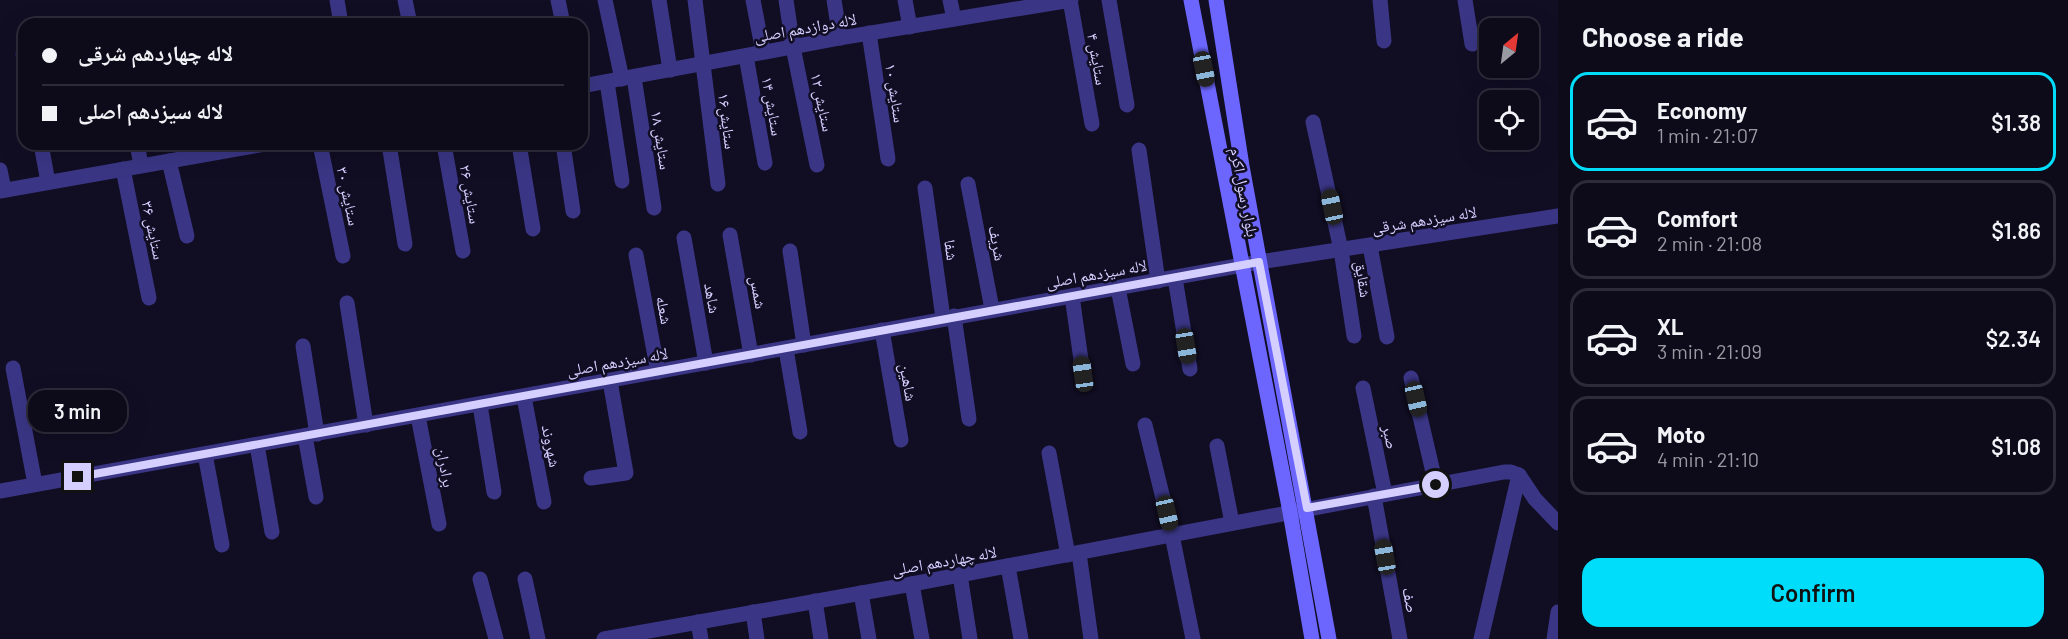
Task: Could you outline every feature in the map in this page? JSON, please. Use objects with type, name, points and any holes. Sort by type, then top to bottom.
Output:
[{"type":"main road","name":"بلوار رسول اکرم","points":[[1191,0],[1290,512],[1312,639]]},
{"type":"main road","name":"بلوار رسول اکرم","points":[[1216,0],[1242,166],[1307,508],[1329,639]]},
{"type":"street","points":[[337,0],[341,18]]},
{"type":"street","points":[[405,0],[409,18]]},
{"type":"street","points":[[558,0],[562,18]]},
{"type":"street","points":[[605,0],[621,79],[622,181]]},
{"type":"street","points":[[659,0],[670,70]]},
{"type":"street","name":"ستایش۱۶","points":[[694,0],[718,184]]},
{"type":"street","points":[[753,0],[763,52]]},
{"type":"street","name":"ستایش ۱۲","points":[[786,0],[817,165]]},
{"type":"street","points":[[834,0],[840,38]]},
{"type":"street","points":[[905,0],[910,27]]},
{"type":"street","points":[[950,0],[954,19]]},
{"type":"street","name":"لاله دوازدهم اصلی","points":[[588,85],[954,19],[1006,5],[1070,0]]},
{"type":"street","name":"ستایش ۴","points":[[1070,0],[1092,124]]},
{"type":"street","points":[[1110,0],[1127,105]]},
{"type":"street","points":[[1380,0],[1384,41]]},
{"type":"street","points":[[1465,0],[1472,44]]},
{"type":"street","name":"ستایش ۱۰","points":[[869,33],[888,159]]},
{"type":"street","name":"ستایش ۱۴","points":[[746,56],[765,164]]},
{"type":"street","name":"ستایش ۱۸","points":[[621,79],[654,208]]},
{"type":"street","name":"شقایق","points":[[1313,122],[1341,250],[1354,336]]},
{"type":"street","points":[[42,150],[48,182]]},
{"type":"street","points":[[138,150],[141,165]]},
{"type":"street","points":[[0,170],[2,190],[169,160],[192,150]]},
{"type":"street","name":"ستایش ۳۰","points":[[321,150],[343,256]]},
{"type":"street","points":[[390,150],[405,244]]},
{"type":"street","name":"ستایش ۲۶","points":[[445,150],[463,251]]},
{"type":"street","points":[[520,150],[533,229]]},
{"type":"street","points":[[564,150],[573,211]]},
{"type":"street","points":[[1139,150],[1158,281]]},
{"type":"street","points":[[169,160],[187,236]]},
{"type":"street","name":"ستایش ۳۶","points":[[123,169],[149,298]]},
{"type":"street","name":"شریف","points":[[968,184],[992,309]]},
{"type":"street","name":"شفا","points":[[925,188],[969,419]]},
{"type":"street","name":"لاله سیزدهم شرقی","points":[[1241,265],[1558,216]]},
{"type":"street","name":"شمس","points":[[730,235],[751,355]]},
{"type":"street","name":"شاهد","points":[[684,238],[706,363]]},
{"type":"street","points":[[1370,246],[1387,337]]},
{"type":"street","points":[[790,251],[804,345]]},
{"type":"street","name":"شعله","points":[[636,255],[658,372]]},
{"type":"street","name":"لاله سیزدهم اصلی","points":[[0,490],[480,405],[1241,265]]},
{"type":"street","points":[[1175,278],[1190,369]]},
{"type":"street","points":[[1118,288],[1133,364]]},
{"type":"street","points":[[1072,296],[1083,374]]},
{"type":"street","points":[[347,303],[366,425]]},
{"type":"street","name":"شاهین","points":[[882,330],[901,440]]},
{"type":"street","points":[[303,346],[316,497]]},
{"type":"street","points":[[786,348],[800,432]]},
{"type":"street","points":[[13,368],[35,484]]},
{"type":"street","points":[[1411,378],[1436,485]]},
{"type":"street","points":[[591,478],[626,473],[610,381]]},
{"type":"street","name":"صبر","points":[[1363,388],[1380,495]]},
{"type":"street","name":"شهروند","points":[[524,396],[544,502]]},
{"type":"street","points":[[480,405],[494,492]]},
{"type":"street","name":"برادران","points":[[418,416],[439,524]]},
{"type":"street","points":[[1145,425],[1172,535],[1193,639]]},
{"type":"street","points":[[258,445],[272,532]]},
{"type":"street","points":[[1217,446],[1232,523]]},
{"type":"street","points":[[1050,453],[1092,639]]},
{"type":"street","points":[[205,454],[222,545]]},
{"type":"street","name":"لاله چهاردهم اصلی","points":[[604,639],[676,633],[698,622],[1074,554],[1494,474],[1511,472],[1519,475]]},
{"type":"street","points":[[1519,475],[1535,499],[1558,523]]},
{"type":"street","points":[[1481,639],[1519,475]]},
{"type":"street","name":"صف","points":[[1380,495],[1400,639]]},
{"type":"street","points":[[1008,566],[1021,639]]},
{"type":"street","points":[[960,575],[970,639]]},
{"type":"street","points":[[480,579],[496,639]]},
{"type":"street","points":[[525,579],[537,639]]},
{"type":"street","points":[[912,584],[922,639]]},
{"type":"street","points":[[861,593],[869,639]]},
{"type":"street","points":[[814,601],[821,639]]},
{"type":"street","points":[[753,612],[757,639]]},
{"type":"street","points":[[1554,639],[1558,612]]},
{"type":"street","points":[[698,622],[701,639]]},
{"type":"route","points":[[78,477],[1259,262],[1307,508],[1436,485]]}]
